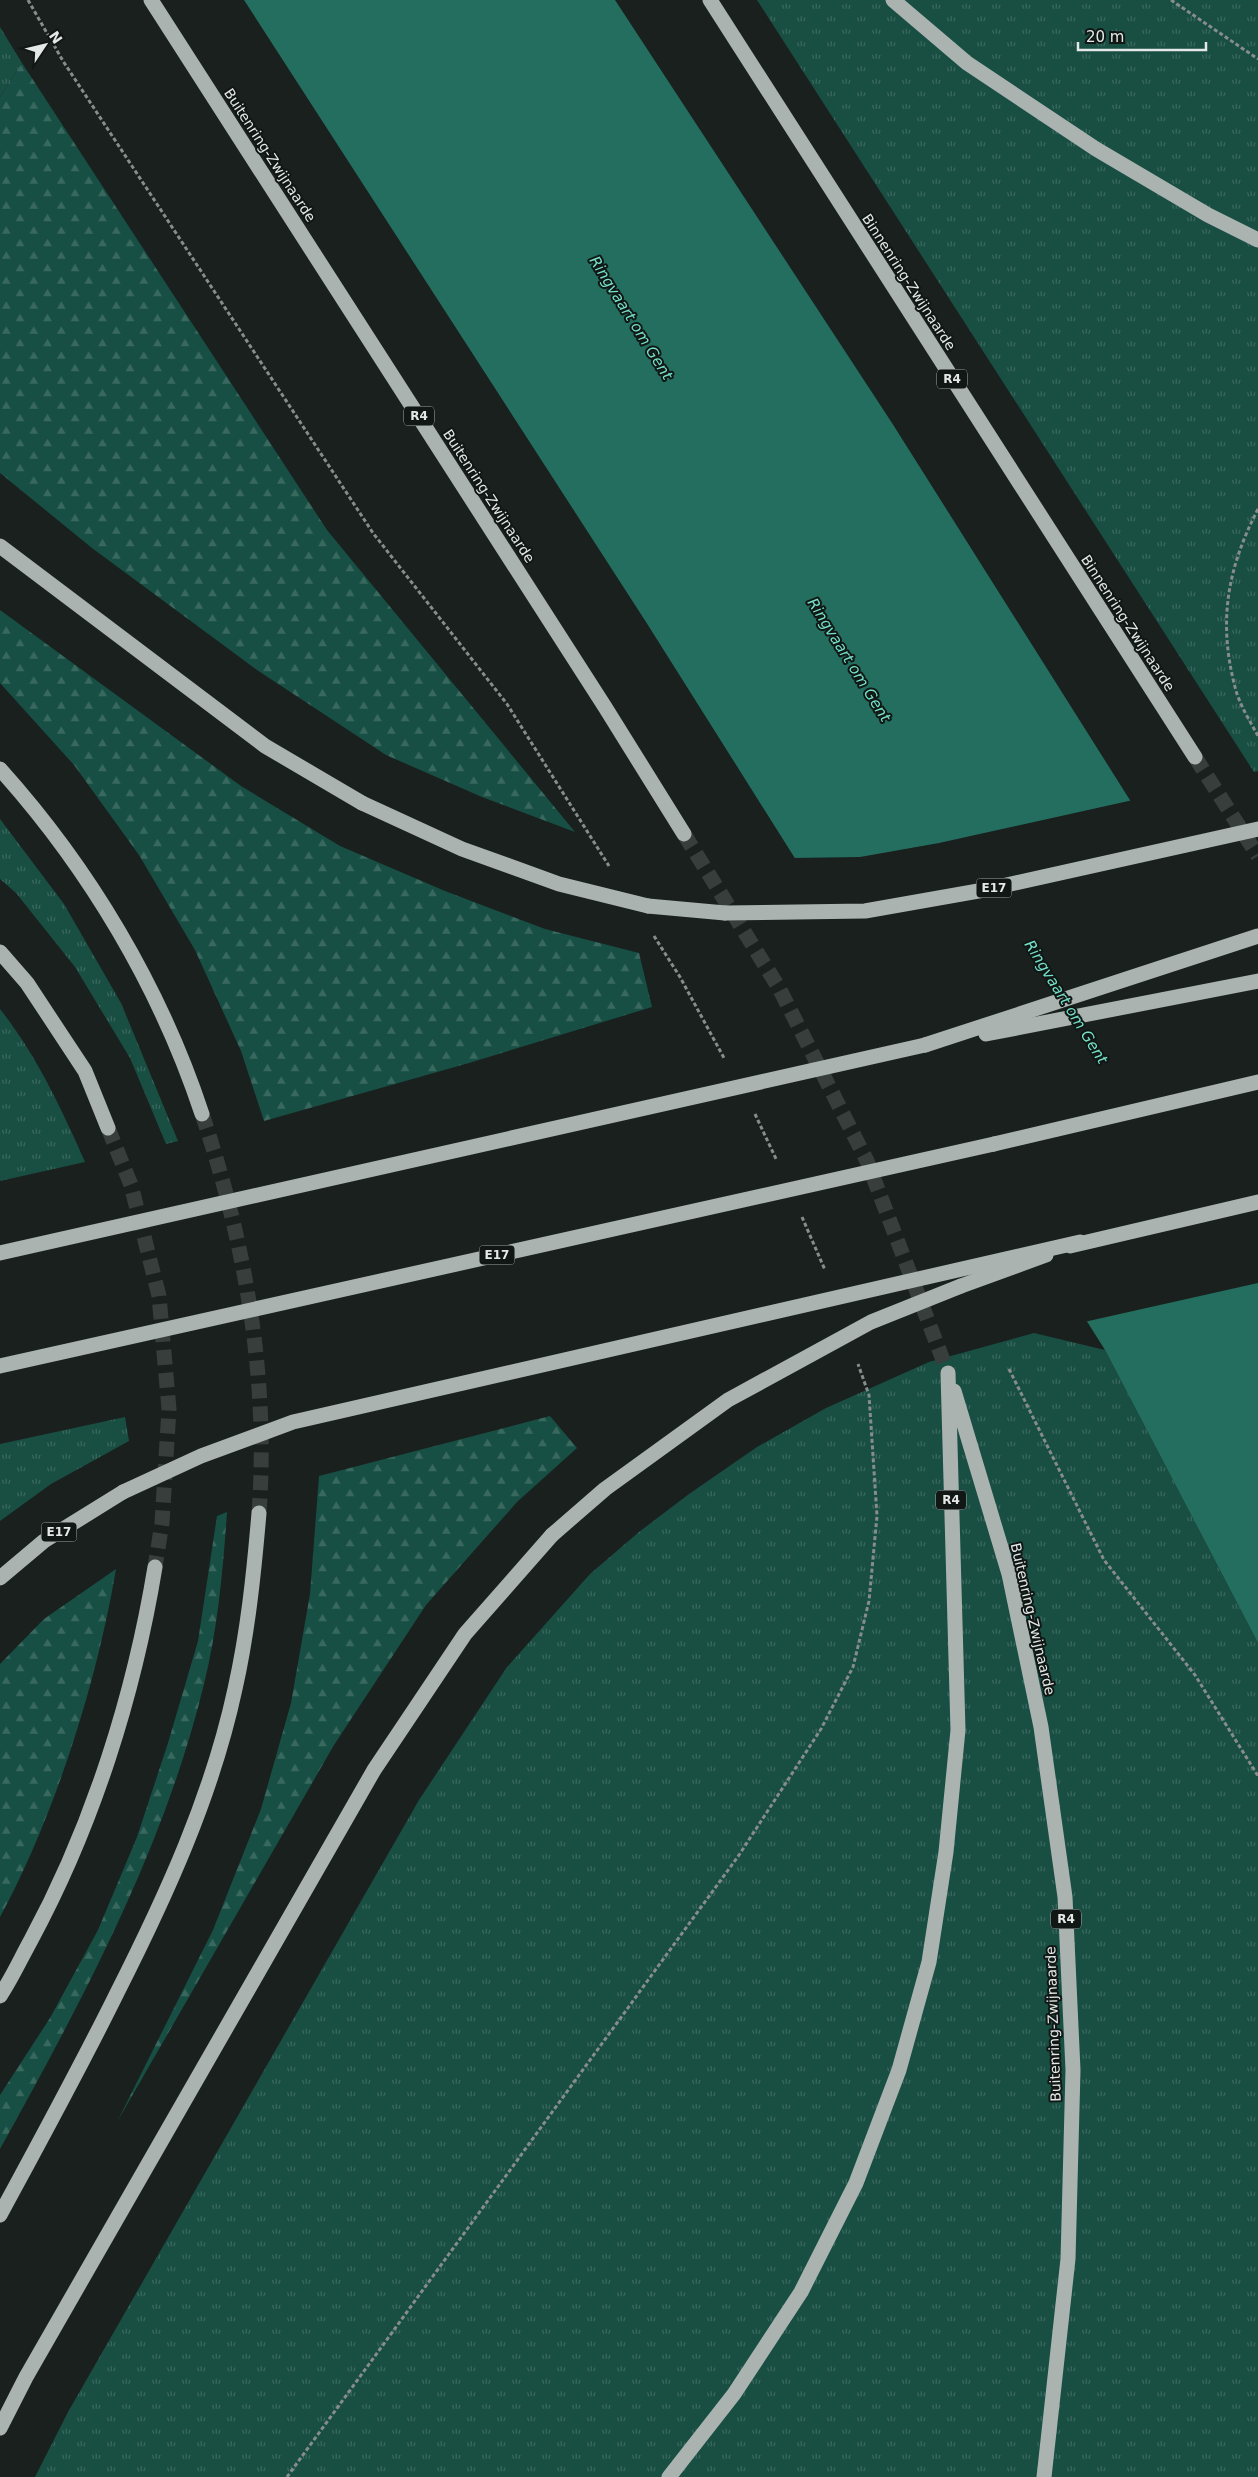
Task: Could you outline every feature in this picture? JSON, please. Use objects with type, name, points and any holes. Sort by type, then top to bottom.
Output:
[{"type":"highway","name":"Buitenring-Zwijnaarde","points":[[151,0],[600,698],[684,834]]},
{"type":"highway","name":"Binnenring-Zwijnaarde","points":[[710,0],[1195,758]]},
{"type":"highway","points":[[893,0],[967,63],[1096,149],[1208,215],[1258,240]]},
{"type":"highway","name":"E17","points":[[0,546],[265,746],[362,803],[462,850],[559,884],[648,906],[725,913],[865,911],[984,890],[1258,828]]},
{"type":"highway","points":[[0,769],[30,802],[92,886],[144,977],[188,1072],[202,1114]]},
{"type":"highway","points":[[925,1045],[1258,936]]},
{"type":"highway","points":[[0,952],[27,983],[86,1071],[108,1128]]},
{"type":"highway","points":[[0,1253],[925,1045],[1258,981]]},
{"type":"highway","name":"E17","points":[[0,1366],[994,1144],[1258,1082]]},
{"type":"highway","name":"E17","points":[[0,1578],[44,1541],[123,1492],[201,1456],[293,1422],[1258,1202]]},
{"type":"highway","points":[[0,2428],[26,2377],[374,1770],[465,1634],[552,1535],[605,1490],[720,1406],[800,1361],[871,1322],[1080,1242]]},
{"type":"highway","name":"Buitenring-Zwijnaarde","points":[[668,2477],[734,2394],[801,2292],[856,2182],[898,2070],[929,1962],[946,1852],[958,1730],[948,1373],[1009,1574],[1041,1727],[1065,1897],[1073,2070],[1068,2259],[1044,2477]]},
{"type":"highway","points":[[0,2215],[66,2095],[161,1906],[206,1791],[235,1690],[253,1587],[259,1512]]},
{"type":"highway","points":[[0,1996],[49,1906],[87,1818],[116,1728],[144,1630],[155,1567]]},
{"type":"path","points":[[1171,0],[1258,59]]},
{"type":"path","points":[[1258,509],[1244,537],[1229,583],[1226,635],[1235,689],[1258,736]]},
{"type":"path","points":[[1009,1369],[1104,1560],[1195,1675],[1258,1776]]},
{"type":"green space","points":[[757,0],[1258,0],[1258,771],[1254,772]]},
{"type":"green space","points":[[0,27],[22,63],[0,97]]},
{"type":"green space","points":[[22,63],[327,530],[575,832],[482,797],[386,755],[257,670],[92,548],[0,473],[0,97]]},
{"type":"green space","points":[[0,610],[241,786],[340,846],[445,891],[545,929],[639,953],[652,1007],[469,1063],[264,1121],[241,1051],[195,950],[139,855],[74,765],[0,683]]},
{"type":"green space","points":[[0,819],[64,904],[121,1003],[178,1141],[166,1144],[130,1058],[75,967],[16,893],[0,879]]},
{"type":"green space","points":[[0,1009],[37,1064],[85,1162],[0,1181]]},
{"type":"green space","points":[[1034,1333],[1105,1350],[1258,1643],[1258,2477],[35,2477],[68,2412],[419,1800],[507,1667],[590,1574],[639,1532],[689,1494],[757,1447],[826,1408],[929,1362]]},
{"type":"green space","points":[[550,1416],[577,1448],[517,1502],[426,1605],[334,1745],[117,2122],[213,1930],[261,1809],[291,1703],[310,1594],[319,1476]]},
{"type":"green space","points":[[125,1417],[129,1441],[51,1484],[0,1521],[0,1444]]},
{"type":"green space","points":[[227,1512],[219,1598],[209,1663],[187,1745],[167,1805],[118,1923],[61,2037],[0,2149],[0,2095],[50,2018],[98,1930],[137,1837],[168,1743],[198,1641],[217,1516]]},
{"type":"green space","points":[[116,1569],[98,1657],[72,1747],[39,1835],[0,1917],[0,1664],[44,1619]]},
{"type":"water","name":"Ringvaart om Gent","points":[[244,0],[615,0],[892,423],[1258,1003],[1258,1643],[1105,1350],[646,622]]},
{"type":"pier","points":[[1133,800],[1258,998],[1258,1283],[1084,1322],[791,858],[860,857],[939,843]]},
{"type":"tunnel","points":[[1195,757],[1258,856]]},
{"type":"tunnel","points":[[684,834],[779,988],[867,1161],[948,1373]]},
{"type":"tunnel","points":[[202,1114],[230,1211],[242,1260],[250,1310],[257,1361],[260,1412],[259,1513]]},
{"type":"tunnel","points":[[108,1128],[131,1185],[159,1296],[169,1409],[162,1523],[155,1567]]}]
